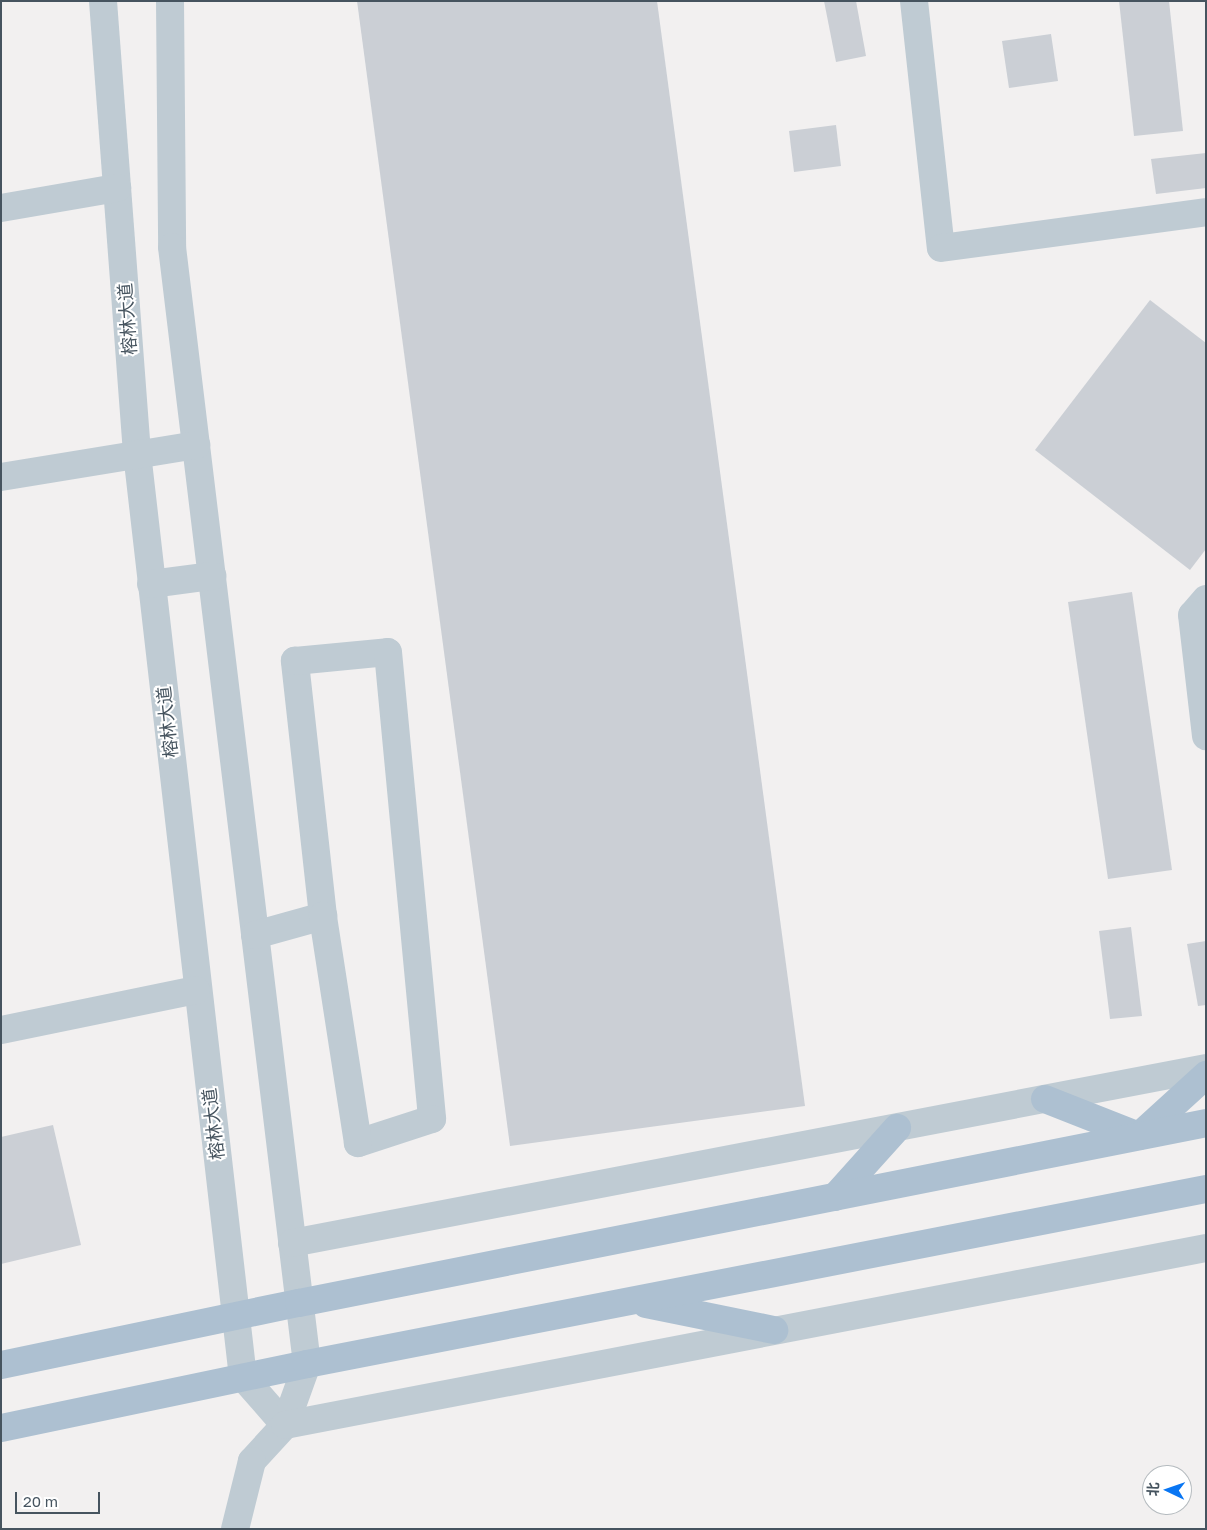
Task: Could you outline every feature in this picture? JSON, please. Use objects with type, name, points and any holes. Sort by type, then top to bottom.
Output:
[{"type":"main road","points":[[1139,1136],[1206,1075]]},
{"type":"main road","points":[[1045,1099],[1139,1136]]},
{"type":"main road","points":[[1,1365],[299,1303],[1206,1123]]},
{"type":"main road","points":[[835,1197],[897,1128]]},
{"type":"main road","points":[[1,1428],[306,1364],[1206,1189]]},
{"type":"main road","points":[[632,1301],[774,1330]]},
{"type":"street","name":"榕林大道","points":[[103,1],[137,453],[196,990],[243,1377]]},
{"type":"street","points":[[170,1],[172,247],[306,1364],[285,1425],[252,1461],[235,1529]]},
{"type":"street","points":[[914,1],[941,248],[1206,212]]},
{"type":"street","points":[[1,208],[117,188]]},
{"type":"street","points":[[1,477],[137,453],[196,445]]},
{"type":"street","points":[[151,584],[212,576]]},
{"type":"street","points":[[1206,599],[1192,615],[1206,736]]},
{"type":"street","points":[[388,652],[432,1119],[358,1143],[323,916],[295,661],[388,652]]},
{"type":"street","points":[[255,936],[323,916]]},
{"type":"street","points":[[1,1030],[196,990]]},
{"type":"street","points":[[292,1243],[1206,1068]]},
{"type":"street","points":[[285,1425],[1206,1248]]},
{"type":"street","points":[[243,1377],[285,1425]]},
{"type":"building","points":[[357,1],[657,1],[805,1106],[510,1146]]},
{"type":"building","points":[[824,1],[856,1],[866,56],[836,62]]},
{"type":"building","points":[[1119,1],[1169,1],[1183,131],[1134,136]]},
{"type":"building","points":[[1051,34],[1058,81],[1009,88],[1002,41]]},
{"type":"building","points":[[836,125],[841,166],[794,172],[789,131]]},
{"type":"building","points":[[1206,153],[1206,188],[1156,194],[1151,159]]},
{"type":"building","points":[[1150,300],[1206,343],[1206,549],[1190,570],[1035,450]]},
{"type":"building","points":[[1132,592],[1172,870],[1108,879],[1068,602]]},
{"type":"building","points":[[1131,927],[1142,1016],[1110,1019],[1099,931]]},
{"type":"building","points":[[1206,941],[1206,1005],[1198,1006],[1187,944]]},
{"type":"building","points":[[53,1125],[81,1245],[1,1264],[1,1137]]}]
